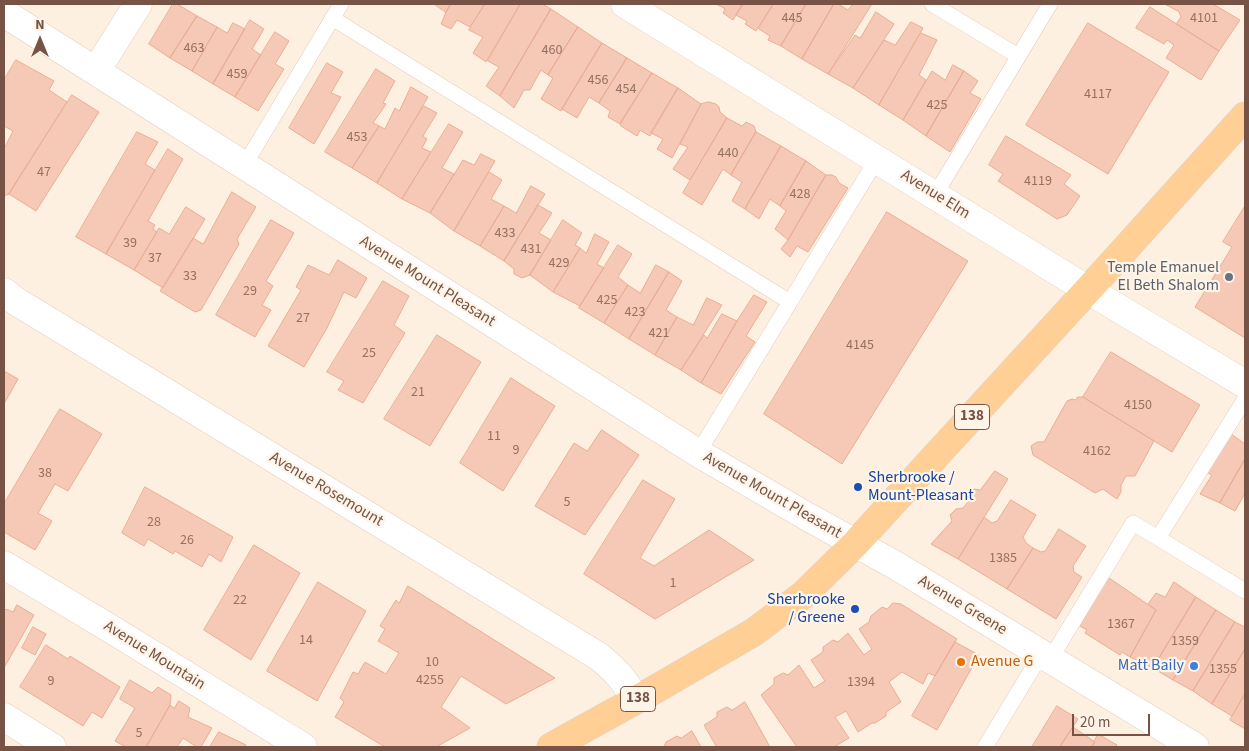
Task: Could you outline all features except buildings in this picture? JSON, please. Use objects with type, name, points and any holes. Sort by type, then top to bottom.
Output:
[{"type":"main road","name":"138","points":[[551,747],[724,650],[766,624],[814,584],[856,544],[1245,116]]},
{"type":"street","points":[[96,71],[138,4]]},
{"type":"street","name":"Avenue Elm","points":[[625,4],[1088,290],[1245,384]]},
{"type":"street","name":"Avenue Mount Pleasant","points":[[4,14],[698,453],[856,544]]},
{"type":"street","name":"Avenue Rosemount","points":[[4,292],[598,656],[625,681],[636,700]]},
{"type":"street","name":"Avenue Greene","points":[[856,544],[895,565],[1195,747]]},
{"type":"street","name":"Avenue Mountain","points":[[4,565],[303,747]]},
{"type":"street","points":[[4,717],[52,747]]},
{"type":"lane","points":[[244,166],[341,4]]},
{"type":"lane","points":[[932,4],[1018,56]]},
{"type":"lane","points":[[935,195],[1050,4]]},
{"type":"lane","points":[[332,18],[790,302]]},
{"type":"lane","points":[[698,453],[877,159]]},
{"type":"lane","points":[[1158,538],[1245,398]]},
{"type":"lane","points":[[984,747],[1034,666],[1057,648],[1133,523],[1245,591]]},
{"type":"place","name":"Temple Emanuel El Beth Shalom","points":[[1229,277]]},
{"type":"place","name":"Sherbrooke / Mount-Pleasant","points":[[858,487]]},
{"type":"place","name":"Sherbrooke / Greene","points":[[855,609]]},
{"type":"place","name":"Avenue G","points":[[961,662]]},
{"type":"place","name":"Matt Baily","points":[[1194,666]]}]
